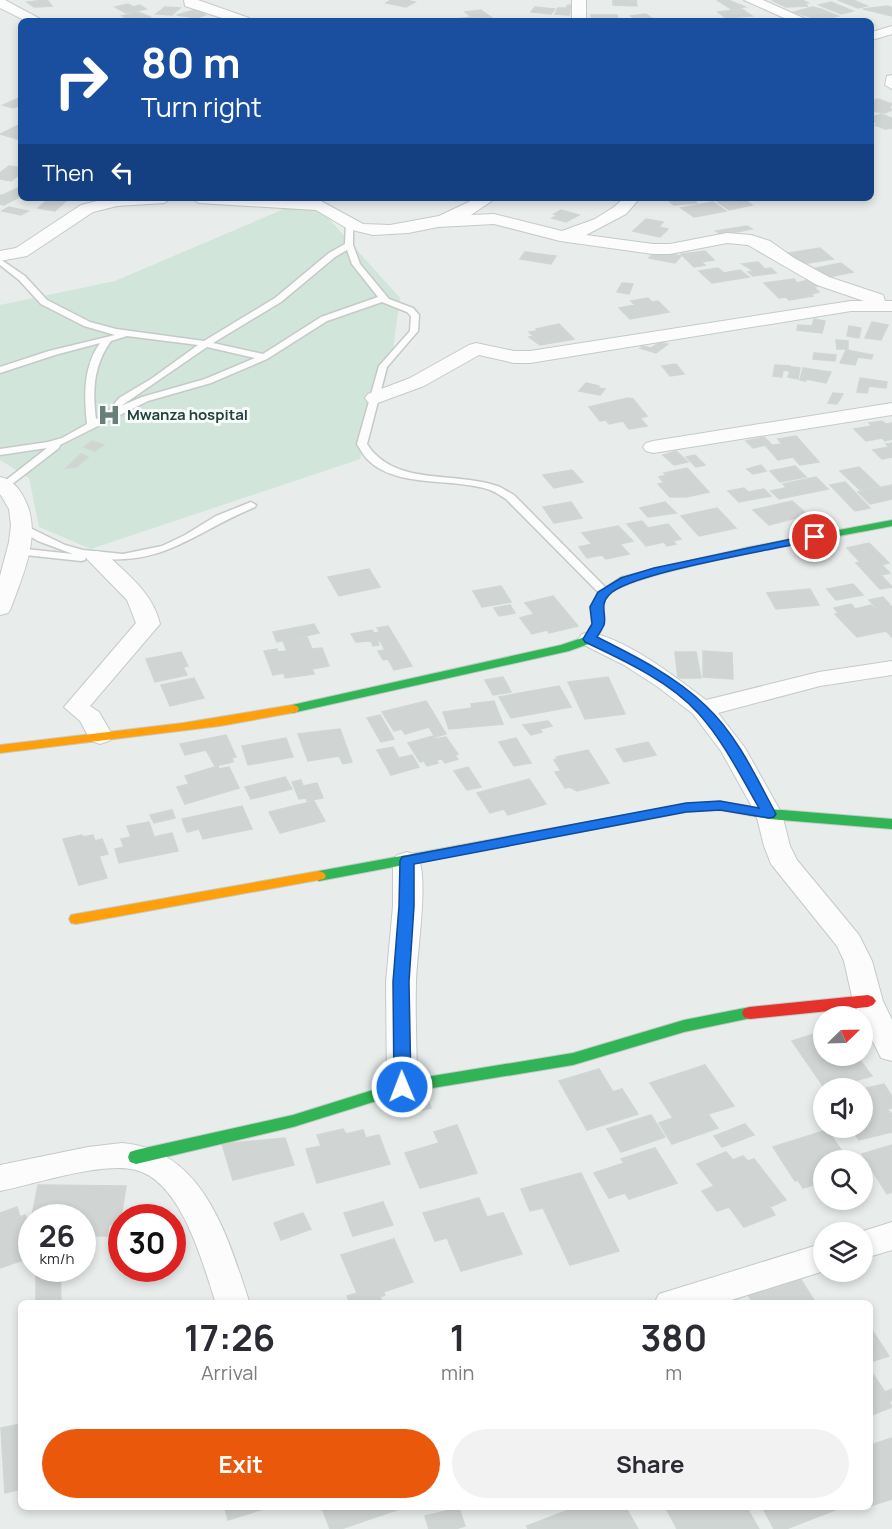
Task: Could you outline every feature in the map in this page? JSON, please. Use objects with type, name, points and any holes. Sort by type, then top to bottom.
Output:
[{"type":"street","points":[[191,0],[190,3],[235,18]]},
{"type":"street","points":[[579,0],[579,18]]},
{"type":"street","points":[[751,0],[796,18]]},
{"type":"street","points":[[0,3],[31,18]]},
{"type":"street","points":[[874,36],[892,31]]},
{"type":"street","points":[[892,79],[890,83],[892,85]]},
{"type":"street","points":[[0,256],[21,252],[87,208],[98,204],[131,201]]},
{"type":"street","points":[[290,201],[321,202],[349,224],[369,230],[439,222],[494,219],[560,236],[653,249],[670,249],[727,238],[752,240],[824,280],[892,305]]},
{"type":"street","points":[[439,222],[482,201]]},
{"type":"street","points":[[560,236],[591,226],[627,206],[630,201]]},
{"type":"street","points":[[375,398],[417,382],[476,348],[514,357],[530,357],[832,308],[866,304],[892,305]]},
{"type":"street","points":[[653,447],[892,409]]},
{"type":"street","points":[[0,608],[22,527],[21,510],[16,496],[2,484]]},
{"type":"street","points":[[0,749],[100,736],[170,730],[278,712],[565,648],[590,639],[598,624],[596,607],[604,592],[625,580],[749,549],[892,523]]},
{"type":"street","points":[[97,558],[141,603],[147,611],[148,624],[76,707],[90,717],[100,736]]},
{"type":"street","points":[[590,639],[632,660],[668,682],[702,709],[732,748],[769,814],[777,846],[785,864],[849,942],[858,961],[868,1001],[892,1050]]},
{"type":"street","points":[[702,709],[819,679],[892,668]]},
{"type":"street","points":[[76,919],[407,861],[686,808],[720,806],[769,814],[892,824]]},
{"type":"street","points":[[402,1087],[401,982],[407,906],[407,861]]},
{"type":"street","points":[[0,1178],[104,1158],[136,1157],[293,1121],[402,1087],[573,1059],[684,1026],[803,1006],[868,1001]]},
{"type":"street","points":[[136,1157],[160,1167],[180,1185],[209,1234],[232,1300]]},
{"type":"street","points":[[873,1242],[892,1236]]},
{"type":"street","points":[[684,1300],[813,1260]]},
{"type":"lane","points":[[349,224],[349,245],[356,264],[384,298],[410,310],[415,315],[416,324],[414,331],[383,366],[362,444],[366,453],[373,460],[386,466],[417,476],[495,488],[510,497],[604,592]]},
{"type":"lane","points":[[110,415],[113,407],[122,400],[154,381],[252,314],[278,300],[332,255],[349,245]]},
{"type":"lane","points":[[0,261],[22,278],[44,302],[62,310],[77,321],[112,335]]},
{"type":"lane","points":[[2,484],[65,440],[110,415],[157,395],[208,381],[264,357],[324,319],[384,298]]},
{"type":"lane","points":[[0,370],[112,335],[128,334],[190,341],[264,357]]},
{"type":"lane","points":[[92,425],[90,378],[92,364],[98,350],[112,335]]},
{"type":"lane","points":[[0,452],[49,445],[65,440]]},
{"type":"lane","points":[[16,551],[72,559],[142,556],[167,548],[218,519],[251,506]]},
{"type":"lane","points":[[22,527],[53,545],[97,558]]},
{"type":"green space","points":[[291,206],[321,210],[400,298],[392,357],[360,459],[91,549],[39,527],[29,478],[0,460],[0,305],[115,281]]},
{"type":"building","points":[[47,0],[52,6],[34,7],[27,2]]},
{"type":"building","points":[[391,0],[415,2],[406,7],[386,3]]},
{"type":"building","points":[[613,0],[636,0],[637,6],[613,5]]},
{"type":"building","points":[[717,0],[728,0],[745,7],[731,9]]},
{"type":"building","points":[[802,0],[808,3],[803,4],[808,6],[786,7],[773,1]]},
{"type":"building","points":[[838,0],[853,0],[867,6],[858,8]]},
{"type":"building","points":[[831,2],[853,11],[841,14],[819,5]]},
{"type":"building","points":[[128,4],[133,7],[140,5],[146,9],[126,13],[115,7]]},
{"type":"building","points":[[568,5],[573,5],[569,15],[555,14],[558,8],[566,8]]},
{"type":"building","points":[[888,6],[892,8],[892,16],[863,9]]},
{"type":"building","points":[[165,7],[180,8],[172,15],[156,14]]},
{"type":"building","points":[[535,7],[555,9],[551,14],[531,12]]},
{"type":"building","points":[[812,7],[838,16],[814,18],[794,12]]},
{"type":"building","points":[[197,9],[206,12],[201,14],[205,15],[197,18],[177,15]]},
{"type":"building","points":[[742,9],[752,16],[726,18],[718,12]]},
{"type":"building","points":[[481,10],[492,18],[464,18],[472,17],[465,12]]},
{"type":"building","points":[[138,12],[150,17],[126,18],[122,16]]},
{"type":"building","points":[[646,14],[652,18],[634,18],[631,16]]},
{"type":"building","points":[[591,15],[617,15],[618,18],[592,18]]},
{"type":"building","points":[[18,98],[18,106],[13,108],[3,105]]},
{"type":"building","points":[[878,99],[892,104],[889,108],[892,110],[885,113],[874,111],[874,100]]},
{"type":"building","points":[[881,114],[891,118],[877,123],[874,122],[874,116]]},
{"type":"building","points":[[892,119],[892,128],[885,129],[875,125]]},
{"type":"building","points":[[18,125],[18,139],[0,134]]},
{"type":"building","points":[[9,166],[18,168],[18,175],[11,181],[0,179],[0,173]]},
{"type":"building","points":[[18,188],[18,198],[4,205],[0,204],[0,195]]},
{"type":"building","points":[[46,201],[66,201],[55,211],[38,208]]},
{"type":"building","points":[[695,201],[697,203],[674,205],[670,202]]},
{"type":"building","points":[[746,201],[752,205],[729,210],[718,202]]},
{"type":"building","points":[[713,202],[726,211],[694,217],[681,208]]},
{"type":"building","points":[[9,207],[28,211],[21,215],[2,211]]},
{"type":"building","points":[[561,210],[579,215],[566,222],[552,218]]},
{"type":"building","points":[[646,219],[663,222],[659,227],[668,229],[660,237],[633,231]]},
{"type":"building","points":[[747,226],[752,229],[721,235],[716,231]]},
{"type":"building","points":[[820,248],[833,259],[802,264],[789,253]]},
{"type":"building","points":[[655,251],[681,256],[675,263],[649,258]]},
{"type":"building","points":[[705,251],[714,260],[701,262],[705,265],[694,267],[681,254]]},
{"type":"building","points":[[525,252],[556,256],[551,264],[520,259]]},
{"type":"building","points":[[758,262],[765,269],[771,268],[776,273],[753,276],[748,272],[754,271],[742,264]]},
{"type":"building","points":[[841,263],[853,272],[823,278],[812,269]]},
{"type":"building","points":[[718,268],[724,273],[740,270],[749,277],[712,283],[699,271]]},
{"type":"building","points":[[794,279],[797,283],[811,279],[819,286],[814,287],[819,292],[811,294],[813,296],[789,300],[786,297],[779,298],[764,283]]},
{"type":"building","points":[[622,283],[633,284],[629,294],[617,292]]},
{"type":"building","points":[[648,298],[652,302],[658,301],[669,312],[630,319],[619,308],[635,305],[631,301]]},
{"type":"building","points":[[814,319],[825,321],[822,333],[797,330],[798,325],[812,326]]},
{"type":"building","points":[[872,322],[888,325],[881,340],[865,338]]},
{"type":"building","points":[[559,324],[574,339],[540,345],[529,337],[533,336],[529,332]]},
{"type":"building","points":[[849,326],[861,328],[859,338],[847,336]]},
{"type":"building","points":[[836,340],[848,341],[848,349],[837,349]]},
{"type":"building","points":[[660,342],[668,344],[656,353],[640,348],[643,346],[651,348]]},
{"type":"building","points":[[846,350],[873,355],[871,359],[858,357],[855,365],[840,363]]},
{"type":"building","points":[[814,353],[836,355],[835,361],[813,359]]},
{"type":"building","points":[[676,364],[684,374],[670,376],[662,366]]},
{"type":"building","points":[[775,365],[790,366],[789,371],[783,370],[782,377],[773,376]]},
{"type":"building","points":[[791,367],[800,368],[798,379],[788,377]]},
{"type":"building","points":[[803,368],[831,372],[826,383],[806,379],[806,381],[800,380]]},
{"type":"building","points":[[860,378],[887,382],[886,388],[869,386],[867,393],[857,392]]},
{"type":"building","points":[[586,383],[605,389],[600,395],[579,391]]},
{"type":"building","points":[[833,393],[843,394],[837,404],[828,403]]},
{"type":"building","points":[[628,398],[633,399],[647,416],[640,418],[647,426],[629,429],[623,421],[609,424],[606,420],[600,421],[589,407]]},
{"type":"building","points":[[882,421],[886,424],[892,423],[892,439],[866,441],[854,429],[872,426],[869,423]]},
{"type":"building","points":[[796,436],[819,462],[800,465],[793,457],[778,460],[766,446],[782,444],[778,439]]},
{"type":"building","points":[[764,437],[771,444],[753,448],[746,441]]},
{"type":"building","points":[[92,441],[104,445],[95,451],[84,447]]},
{"type":"building","points":[[892,443],[892,457],[882,459],[873,450],[889,447],[886,444]]},
{"type":"building","points":[[676,451],[688,462],[674,465],[663,455]]},
{"type":"building","points":[[81,454],[88,457],[77,467],[66,468]]},
{"type":"building","points":[[695,455],[705,465],[696,467],[686,457]]},
{"type":"building","points":[[761,465],[766,471],[753,474],[747,469]]},
{"type":"building","points":[[795,466],[806,477],[780,482],[770,471]]},
{"type":"building","points":[[859,467],[879,486],[860,490],[840,471]]},
{"type":"building","points":[[687,468],[709,492],[686,497],[670,497],[658,484],[664,483],[659,477],[667,475],[664,473]]},
{"type":"building","points":[[572,470],[583,482],[554,488],[543,475]]},
{"type":"building","points":[[816,477],[828,489],[794,496],[783,484]]},
{"type":"building","points":[[845,482],[870,508],[855,511],[830,485]]},
{"type":"building","points":[[892,485],[892,499],[870,504],[858,492]]},
{"type":"building","points":[[744,488],[748,492],[764,489],[771,496],[739,502],[728,491]]},
{"type":"building","points":[[785,488],[793,496],[779,499],[771,491]]},
{"type":"building","points":[[792,501],[808,515],[769,525],[753,510]]},
{"type":"building","points":[[571,502],[582,518],[554,523],[543,507]]},
{"type":"building","points":[[665,502],[676,513],[648,517],[640,508]]},
{"type":"building","points":[[717,508],[736,528],[699,536],[681,516]]},
{"type":"building","points":[[642,521],[648,528],[668,524],[681,539],[673,541],[676,544],[667,546],[664,542],[646,546],[627,524]]},
{"type":"building","points":[[618,526],[633,541],[620,544],[629,554],[606,559],[602,555],[587,558],[579,547],[592,544],[582,533]]},
{"type":"building","points":[[869,543],[889,563],[882,565],[890,573],[881,575],[892,587],[880,589],[856,563],[860,562],[847,548]]},
{"type":"building","points":[[369,569],[380,587],[339,596],[328,577]]},
{"type":"building","points":[[853,584],[863,595],[836,600],[827,589]]},
{"type":"building","points":[[501,586],[511,602],[482,607],[473,591]]},
{"type":"building","points":[[810,589],[819,605],[776,609],[767,593]]},
{"type":"building","points":[[553,596],[578,626],[549,633],[547,630],[532,634],[520,618],[534,614],[525,603]]},
{"type":"building","points":[[883,597],[892,607],[892,637],[886,631],[857,637],[835,614],[838,613],[834,608],[851,604],[855,609],[871,605],[889,621],[869,600]]},
{"type":"building","points":[[510,605],[515,613],[499,616],[494,608]]},
{"type":"building","points":[[314,624],[319,633],[277,642],[273,632]]},
{"type":"building","points":[[388,626],[412,666],[394,670],[388,659],[383,660],[378,651],[385,650],[380,641],[377,641],[379,645],[373,646],[371,641],[356,642],[351,634],[372,630],[374,633],[380,632],[377,628]]},
{"type":"building","points":[[307,637],[312,649],[322,648],[329,666],[312,669],[314,674],[285,678],[284,673],[273,675],[264,651],[277,649],[278,652],[287,651],[283,641]]},
{"type":"building","points":[[703,651],[732,653],[733,679],[703,677]]},
{"type":"building","points":[[181,652],[188,666],[183,667],[187,675],[155,682],[146,659]]},
{"type":"building","points":[[675,652],[696,652],[701,678],[678,678]]},
{"type":"building","points":[[503,677],[511,692],[493,695],[485,680]]},
{"type":"building","points":[[608,677],[625,714],[585,719],[568,682]]},
{"type":"building","points":[[194,678],[204,698],[170,706],[161,685]]},
{"type":"building","points":[[559,686],[571,707],[511,718],[499,697]]},
{"type":"building","points":[[426,701],[446,734],[435,737],[429,727],[405,734],[402,729],[394,731],[382,712]]},
{"type":"building","points":[[494,701],[503,724],[449,729],[443,712],[472,708],[471,704]]},
{"type":"building","points":[[380,715],[394,739],[381,742],[367,718]]},
{"type":"building","points":[[548,721],[552,726],[540,729],[542,732],[531,735],[523,725]]},
{"type":"building","points":[[340,729],[352,762],[343,764],[339,756],[308,761],[298,734]]},
{"type":"building","points":[[226,735],[236,757],[232,758],[233,762],[215,766],[206,750],[185,755],[180,744]]},
{"type":"building","points":[[433,736],[435,739],[446,737],[458,754],[455,755],[458,759],[445,763],[442,759],[436,760],[438,763],[427,766],[424,761],[420,762],[408,743]]},
{"type":"building","points":[[286,738],[293,757],[248,765],[242,746]]},
{"type":"building","points":[[516,738],[531,763],[514,766],[499,742]]},
{"type":"building","points":[[648,742],[656,755],[624,762],[616,749]]},
{"type":"building","points":[[393,747],[399,758],[412,755],[419,767],[391,775],[377,750]]},
{"type":"building","points":[[588,750],[609,783],[577,791],[570,787],[565,788],[555,772],[561,771],[554,760],[557,759],[556,757]]},
{"type":"building","points":[[218,766],[219,769],[229,767],[239,788],[185,804],[177,787],[189,784],[185,776]]},
{"type":"building","points":[[468,767],[481,787],[467,790],[454,771]]},
{"type":"building","points":[[285,777],[292,789],[251,799],[245,787]]},
{"type":"building","points":[[529,779],[546,804],[508,815],[504,809],[490,813],[477,793]]},
{"type":"building","points":[[301,780],[303,786],[317,783],[323,798],[307,801],[306,798],[299,799],[292,782]]},
{"type":"building","points":[[314,801],[325,821],[280,833],[269,812]]},
{"type":"building","points":[[242,806],[252,829],[203,839],[199,829],[187,832],[182,819]]},
{"type":"building","points":[[172,810],[175,818],[154,823],[150,815]]},
{"type":"building","points":[[149,822],[154,837],[172,833],[178,851],[119,863],[115,849],[124,847],[121,839],[131,837],[127,826]]},
{"type":"building","points":[[82,835],[83,837],[93,835],[95,841],[102,839],[108,854],[99,856],[107,878],[79,885],[63,839]]},
{"type":"building","points":[[813,1034],[813,1066],[864,1066],[872,1076],[817,1078],[792,1041]]},
{"type":"building","points":[[705,1065],[734,1106],[708,1114],[718,1128],[672,1144],[659,1123],[673,1118],[650,1083]]},
{"type":"building","points":[[599,1069],[613,1092],[622,1089],[638,1114],[587,1130],[559,1081]]},
{"type":"building","points":[[884,1084],[892,1097],[892,1108],[887,1109],[892,1114],[892,1132],[873,1137],[873,1086]]},
{"type":"building","points":[[424,1089],[431,1108],[396,1116],[389,1096]]},
{"type":"building","points":[[651,1115],[665,1137],[621,1152],[607,1129]]},
{"type":"building","points":[[745,1124],[754,1135],[722,1147],[714,1136]]},
{"type":"building","points":[[457,1125],[477,1173],[420,1188],[405,1153],[439,1143],[434,1132]]},
{"type":"building","points":[[343,1129],[346,1134],[363,1130],[366,1138],[379,1135],[390,1164],[317,1183],[306,1149],[321,1146],[317,1135]]},
{"type":"building","points":[[813,1134],[813,1138],[833,1138],[841,1150],[813,1150],[813,1185],[803,1188],[798,1180],[795,1181],[773,1147]]},
{"type":"building","points":[[285,1138],[294,1165],[233,1180],[222,1144]]},
{"type":"building","points":[[892,1145],[892,1192],[887,1194],[873,1172],[873,1151]]},
{"type":"building","points":[[655,1148],[677,1183],[629,1199],[625,1193],[609,1198],[594,1173],[624,1163],[621,1159]]},
{"type":"building","points":[[726,1152],[733,1160],[743,1156],[748,1161],[754,1159],[786,1200],[770,1207],[775,1215],[744,1227],[729,1207],[717,1211],[702,1191],[714,1186],[697,1164]]},
{"type":"building","points":[[581,1173],[619,1251],[570,1265],[543,1208],[530,1211],[521,1189]]},
{"type":"building","points":[[38,1185],[126,1186],[123,1204],[108,1204],[107,1236],[96,1236],[96,1204],[34,1204]]},
{"type":"building","points":[[479,1198],[487,1217],[503,1213],[522,1254],[461,1271],[447,1238],[435,1241],[423,1213]]},
{"type":"building","points":[[383,1202],[393,1225],[353,1236],[344,1213]]},
{"type":"building","points":[[17,1207],[18,1210],[18,1262],[0,1268],[0,1213]]},
{"type":"building","points":[[303,1213],[311,1229],[281,1240],[274,1223]]},
{"type":"building","points":[[394,1239],[413,1282],[383,1292],[385,1295],[380,1297],[381,1300],[348,1300],[347,1296],[357,1293],[341,1255]]},
{"type":"building","points":[[800,1278],[814,1300],[751,1300],[748,1295]]},
{"type":"building","points":[[36,1282],[60,1282],[61,1300],[36,1300]]},
{"type":"building","points":[[873,1332],[889,1356],[873,1361]]},
{"type":"building","points":[[873,1374],[885,1392],[892,1389],[892,1400],[889,1402],[892,1407],[873,1415]]},
{"type":"building","points":[[18,1425],[18,1490],[5,1493],[1,1428]]},
{"type":"building","points":[[892,1438],[892,1499],[873,1505],[873,1444]]},
{"type":"building","points":[[226,1510],[260,1510],[228,1520]]},
{"type":"building","points":[[323,1510],[396,1510],[341,1529],[330,1529]]},
{"type":"building","points":[[460,1510],[465,1526],[455,1529],[429,1529],[425,1516]]},
{"type":"building","points":[[569,1510],[627,1510],[638,1529],[528,1529],[527,1526]]},
{"type":"building","points":[[667,1510],[748,1510],[759,1529],[677,1529]]},
{"type":"building","points":[[764,1510],[835,1510],[786,1529],[774,1529]]},
{"type":"traffic: fast","points":[[292,709],[565,648],[590,639],[598,624],[596,607],[604,592],[625,580],[749,550],[892,523]]},
{"type":"traffic: fast","points":[[319,876],[686,808],[720,806],[769,814],[892,824]]},
{"type":"traffic: fast","points":[[136,1157],[293,1121],[402,1087],[573,1059],[684,1026],[750,1013]]},
{"type":"traffic: slow","points":[[0,749],[220,722],[292,709]]},
{"type":"traffic: slow","points":[[76,919],[319,876]]},
{"type":"traffic: jam","points":[[750,1013],[868,1001]]},
{"type":"place","name":"Mwanza hospital","points":[[109,415]]},
{"type":"route","points":[[402,1087],[401,982],[407,906],[407,861],[686,808],[720,806],[769,814],[732,748],[702,709],[668,682],[632,660],[590,639],[598,624],[596,607],[604,592],[625,580],[654,572],[749,549],[815,537]]}]
